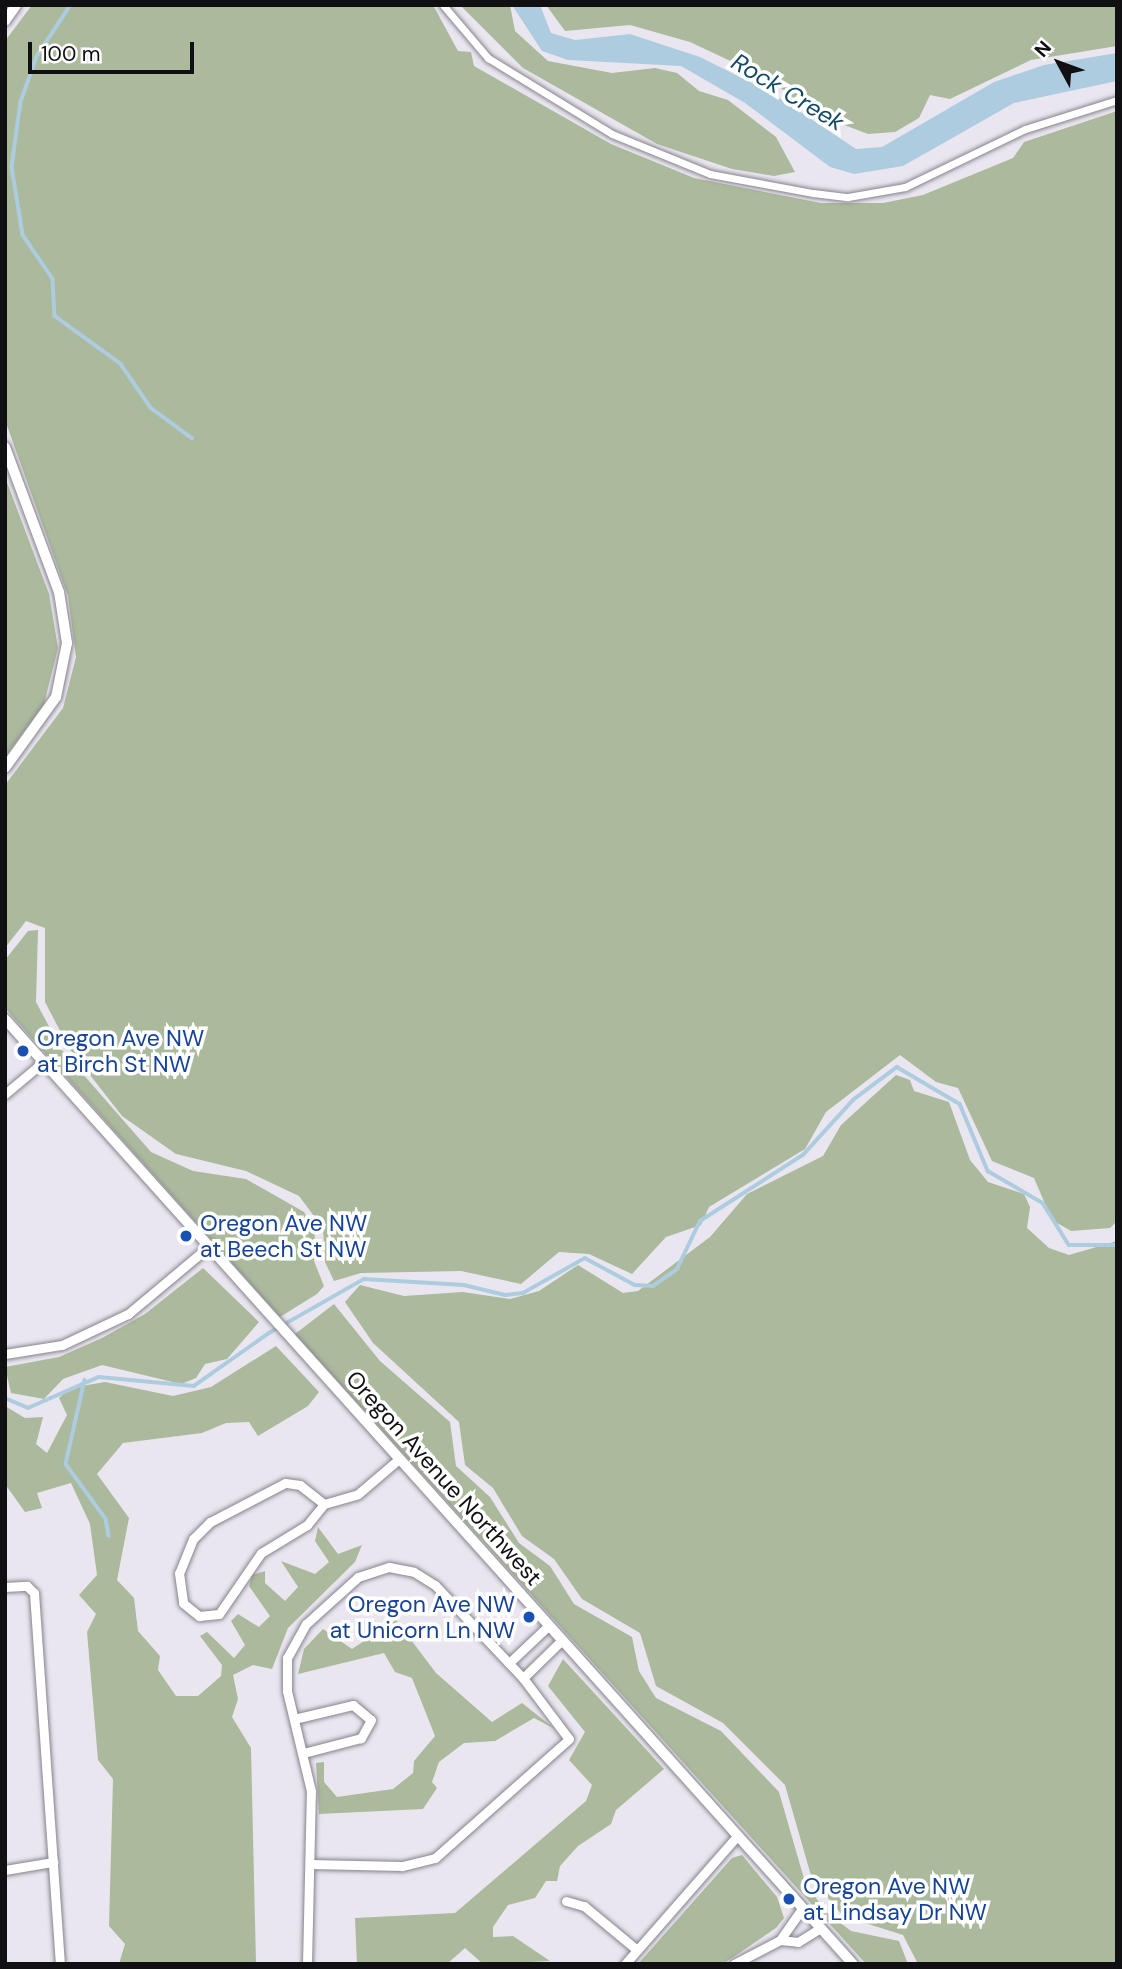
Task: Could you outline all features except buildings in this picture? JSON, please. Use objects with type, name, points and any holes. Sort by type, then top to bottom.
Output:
[{"type":"street","points":[[5,21],[16,5]]},
{"type":"street","points":[[443,5],[488,58],[612,134],[710,174],[813,194],[848,197],[905,187],[1037,124],[1117,100]]},
{"type":"street","points":[[5,447],[59,592],[67,643],[56,697],[5,768]]},
{"type":"street","name":"Oregon Avenue Northwest","points":[[5,1019],[207,1248],[853,1964]]},
{"type":"street","points":[[5,1094],[43,1062]]},
{"type":"street","points":[[5,1354],[62,1345],[120,1318],[207,1248]]},
{"type":"street","points":[[324,1504],[300,1485],[285,1483],[210,1522],[193,1539],[179,1573],[183,1603],[203,1618],[222,1612],[256,1558],[307,1525],[324,1504],[350,1498],[399,1459]]},
{"type":"street","points":[[307,1964],[311,1791],[285,1672],[295,1640],[354,1580],[372,1570],[401,1568],[426,1578],[509,1663],[566,1727],[568,1743],[459,1843],[415,1864],[310,1864]]},
{"type":"street","points":[[5,1587],[32,1587],[60,1964]]},
{"type":"street","points":[[509,1663],[549,1625]]},
{"type":"street","points":[[523,1678],[562,1640]]},
{"type":"street","points":[[294,1719],[353,1705],[372,1720],[361,1738],[303,1753]]},
{"type":"street","points":[[625,1964],[737,1836]]},
{"type":"street","points":[[5,1870],[53,1862]]},
{"type":"street","points":[[566,1901],[584,1906],[637,1950]]},
{"type":"street","points":[[734,1964],[780,1940],[802,1908]]},
{"type":"street","points":[[780,1940],[798,1942],[820,1928]]},
{"type":"green space","points":[[32,5],[433,5],[458,51],[471,52],[474,66],[611,144],[694,178],[821,203],[883,203],[923,195],[1013,158],[1024,142],[1117,111],[1117,1221],[1110,1228],[1071,1231],[1052,1220],[1034,1178],[992,1161],[958,1088],[936,1082],[900,1055],[826,1112],[805,1149],[709,1207],[701,1225],[666,1237],[632,1274],[589,1254],[559,1252],[521,1284],[461,1271],[361,1273],[334,1281],[325,1262],[323,1228],[299,1196],[246,1171],[176,1154],[122,1116],[69,1048],[45,1002],[45,928],[26,921],[5,948],[5,785],[63,708],[76,657],[68,596],[5,420],[5,41]]},
{"type":"green space","points":[[460,5],[510,5],[515,31],[548,61],[612,73],[655,68],[677,73],[699,91],[728,100],[776,137],[795,172],[774,176],[732,169],[657,144],[523,68]]},
{"type":"green space","points":[[546,5],[1117,5],[1117,46],[1031,60],[950,99],[930,95],[919,118],[895,132],[868,134],[815,114],[769,79],[690,42],[630,25],[565,31]]},
{"type":"green space","points":[[5,477],[49,594],[58,648],[44,704],[5,757]]},
{"type":"green space","points":[[38,930],[36,1002],[61,1049],[151,1152],[193,1171],[246,1179],[304,1212],[315,1230],[314,1261],[324,1286],[317,1294],[280,1317],[5,1008],[5,960],[28,931]]},
{"type":"green space","points":[[896,1075],[910,1080],[914,1091],[949,1102],[970,1160],[988,1182],[1024,1194],[1030,1207],[1027,1228],[1049,1248],[1069,1255],[1117,1241],[1117,1964],[918,1964],[903,1935],[843,1916],[812,1879],[785,1785],[723,1723],[656,1686],[640,1633],[582,1599],[554,1559],[522,1536],[493,1488],[465,1465],[459,1422],[373,1343],[345,1302],[360,1285],[404,1296],[463,1292],[510,1299],[539,1291],[578,1265],[623,1293],[638,1291],[710,1237],[747,1194],[823,1156],[841,1125]]},
{"type":"green space","points":[[203,1268],[259,1322],[227,1359],[205,1364],[196,1378],[181,1384],[102,1365],[63,1379],[44,1399],[11,1393],[5,1367],[59,1357],[102,1338],[145,1314]]},
{"type":"green space","points":[[334,1304],[380,1361],[450,1422],[456,1466],[490,1497],[519,1543],[550,1566],[574,1604],[632,1637],[639,1671],[656,1698],[721,1731],[779,1792],[805,1882],[825,1911],[851,1931],[899,1941],[908,1964],[866,1964],[295,1334]]},
{"type":"green space","points":[[276,1346],[319,1392],[308,1406],[258,1436],[249,1422],[226,1423],[202,1433],[123,1443],[97,1474],[129,1518],[117,1580],[134,1598],[138,1631],[160,1656],[158,1670],[176,1696],[198,1696],[221,1676],[222,1665],[200,1636],[207,1632],[234,1658],[245,1645],[231,1621],[238,1614],[259,1627],[270,1616],[249,1586],[252,1575],[265,1571],[265,1583],[285,1601],[298,1587],[281,1561],[315,1574],[329,1562],[315,1541],[318,1527],[338,1554],[362,1545],[355,1562],[288,1628],[272,1669],[253,1665],[233,1675],[238,1699],[232,1717],[251,1748],[256,1964],[119,1964],[125,1944],[109,1926],[113,1779],[98,1760],[87,1632],[96,1614],[79,1595],[97,1575],[90,1524],[71,1483],[37,1493],[42,1508],[25,1512],[5,1484],[5,1406],[25,1418],[43,1417],[36,1444],[47,1453],[67,1415],[59,1398],[70,1388],[105,1382],[173,1396],[211,1387]]},
{"type":"green space","points":[[396,1620],[436,1673],[492,1722],[522,1703],[555,1729],[534,1718],[495,1741],[464,1743],[439,1762],[432,1782],[437,1788],[423,1809],[319,1814],[316,1763],[324,1762],[324,1782],[337,1797],[393,1789],[413,1773],[414,1761],[435,1736],[412,1678],[395,1672],[384,1653],[298,1674],[304,1649],[323,1629],[352,1649]]},
{"type":"green space","points":[[563,1659],[664,1769],[616,1810],[611,1824],[578,1846],[560,1866],[557,1881],[546,1881],[535,1898],[508,1905],[493,1927],[493,1937],[513,1936],[550,1961],[483,1964],[465,1948],[447,1964],[357,1964],[355,1918],[455,1913],[586,1801],[592,1785],[569,1760],[585,1732],[548,1686]]},
{"type":"green space","points":[[742,1855],[777,1897],[784,1918],[776,1928],[723,1964],[638,1964],[732,1858]]},
{"type":"water","name":"Rock Creek","points":[[512,5],[540,5],[551,33],[575,40],[630,34],[700,57],[772,93],[856,149],[882,147],[994,82],[1044,65],[1117,53],[1117,81],[1014,103],[903,166],[854,174],[830,167],[745,103],[681,66],[568,60],[542,51]]},
{"type":"waterway","points":[[71,5],[37,57],[21,102],[12,167],[23,235],[53,279],[55,316],[121,364],[151,408],[192,438]]},
{"type":"waterway","points":[[5,1398],[28,1408],[99,1377],[194,1386],[269,1333],[364,1279],[464,1285],[505,1295],[523,1293],[585,1258],[635,1285],[653,1286],[677,1269],[700,1221],[803,1155],[853,1100],[897,1067],[960,1104],[988,1171],[1043,1203],[1069,1245],[1117,1245]]},
{"type":"waterway","points":[[85,1380],[66,1464],[106,1519],[109,1536]]},
{"type":"place","name":"Oregon Ave NW at Birch St NW","points":[[23,1051]]},
{"type":"place","name":"Oregon Ave NW at Beech St NW","points":[[186,1236]]},
{"type":"place","name":"Oregon Ave NW at Unicorn Ln NW","points":[[529,1617]]},
{"type":"place","name":"Oregon Ave NW at Lindsay Dr NW","points":[[789,1899]]}]
